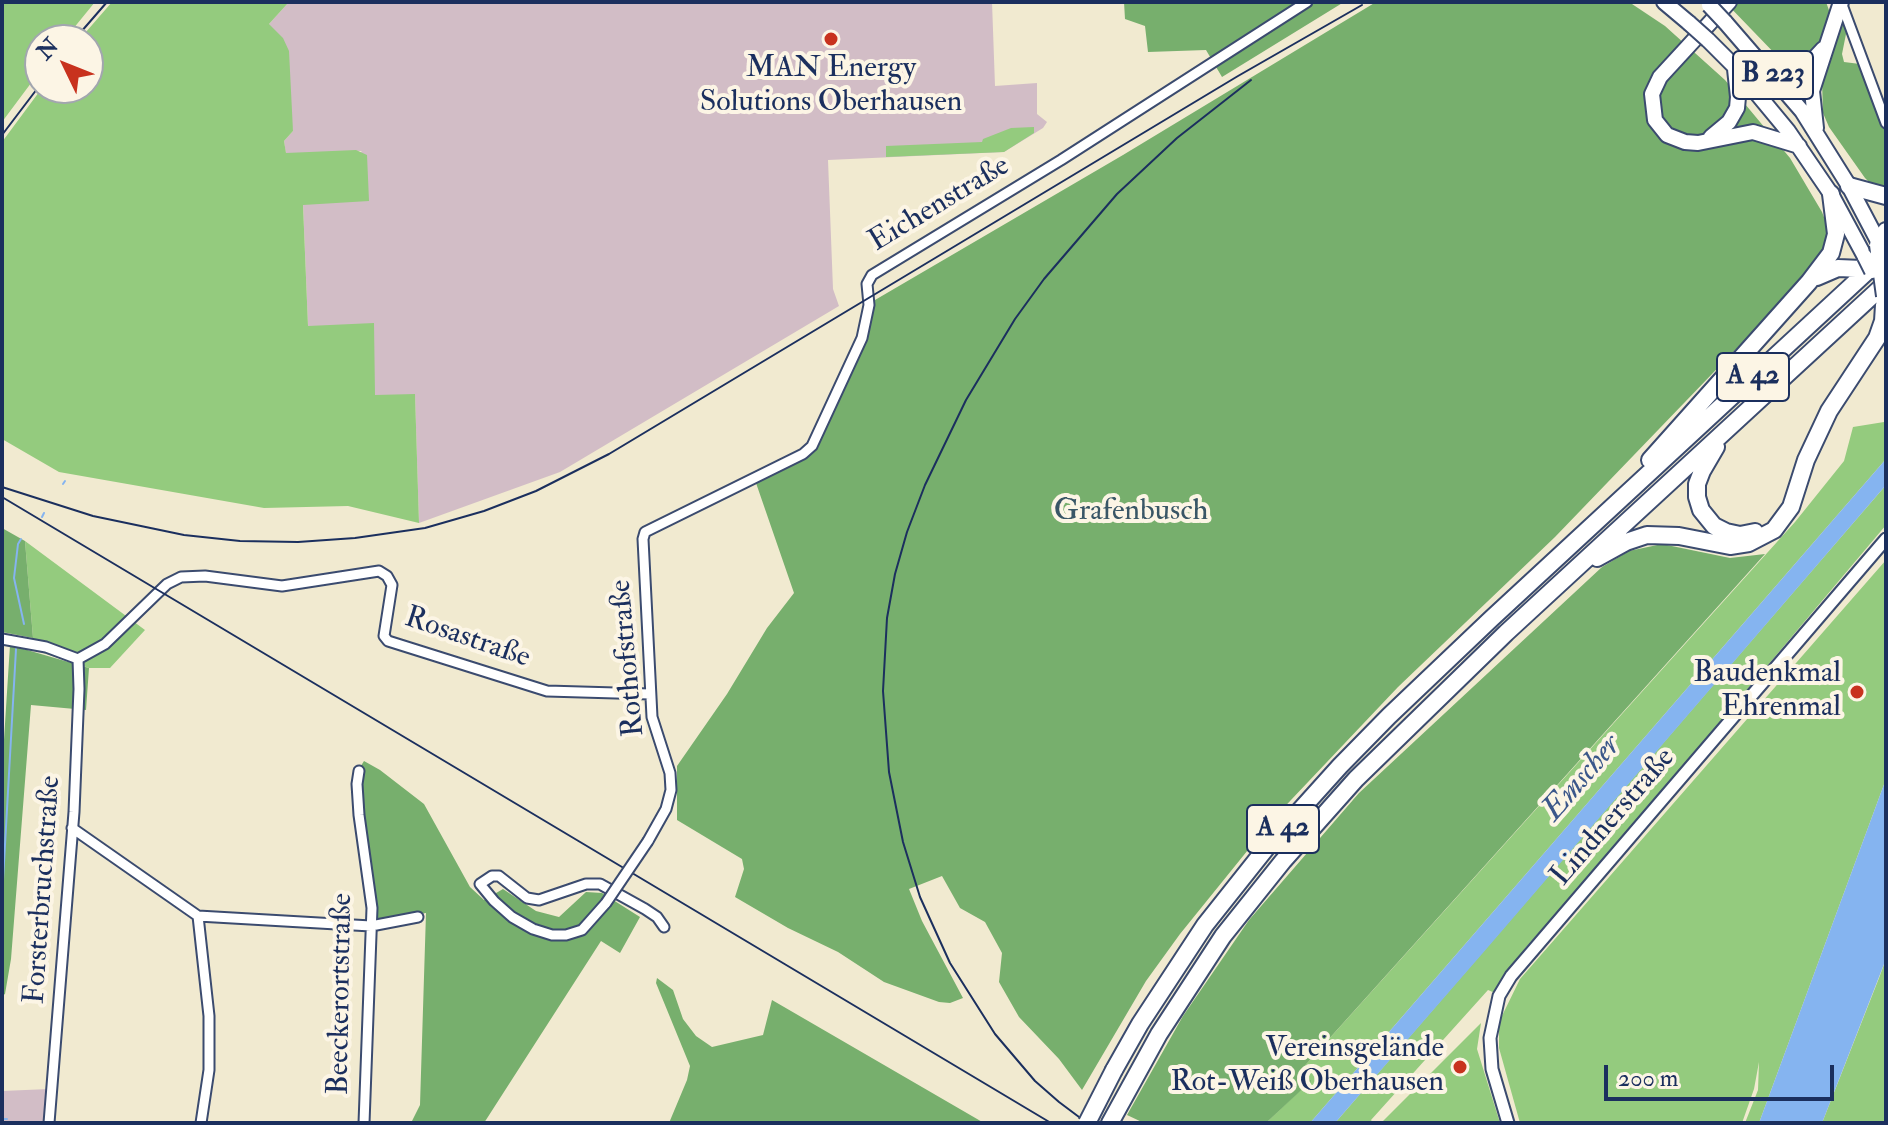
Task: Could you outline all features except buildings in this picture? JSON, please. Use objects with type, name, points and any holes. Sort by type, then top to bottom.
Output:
[{"type":"highway","points":[[1849,186],[1886,196]]},
{"type":"highway","points":[[1619,499],[1673,432],[1809,282],[1831,253],[1836,225],[1831,194]]},
{"type":"highway","name":"A 42","points":[[1087,1123],[1140,1024],[1205,925],[1303,806],[1389,716],[1883,247]]},
{"type":"highway","points":[[1809,282],[1832,269],[1875,285]]},
{"type":"highway","points":[[1575,570],[1626,542],[1647,535],[1669,534],[1730,546],[1749,543],[1766,535],[1780,523],[1791,507],[1821,426],[1877,338],[1883,321],[1875,285]]},
{"type":"highway","points":[[1728,429],[1702,471],[1697,484],[1697,497],[1705,516],[1714,526],[1733,534],[1747,534],[1766,527],[1783,506],[1812,424],[1867,337],[1875,285]]},
{"type":"highway","name":"A 42","points":[[1110,1123],[1188,987],[1223,936],[1300,841],[1405,729],[1728,429],[1875,285]]},
{"type":"highway","points":[[1852,376],[1872,357],[1886,353]]},
{"type":"main road","name":"B 223","points":[[1664,2],[1708,40],[1777,115],[1831,194],[1875,285]]},
{"type":"main road","points":[[1729,2],[1665,72],[1652,94],[1655,120],[1667,135],[1685,142],[1753,132],[1799,146]]},
{"type":"main road","points":[[1816,132],[1812,91],[1841,2]]},
{"type":"main road","name":"B 223","points":[[1707,4],[1760,59],[1816,132],[1883,247]]},
{"type":"main road","points":[[1760,59],[1773,65],[1796,67],[1811,62],[1825,46]]},
{"type":"main road","points":[[1708,140],[1729,122],[1737,108],[1735,67]]},
{"type":"main road","points":[[1875,285],[1883,247]]},
{"type":"street","name":"Eichenstraße","points":[[645,532],[803,454],[812,446],[862,338],[869,305],[867,282],[872,275],[1061,160],[1307,2]]},
{"type":"street","points":[[1841,2],[1886,122]]},
{"type":"street","name":"Rothofstraße","points":[[645,532],[650,694],[654,726],[670,773],[671,790],[666,809],[648,841],[606,903],[582,930],[552,935],[533,929],[512,917],[480,884],[492,876],[499,876],[524,895],[539,900],[586,884],[600,884],[645,909],[657,917],[664,927]]},
{"type":"street","name":"Lindnerstraße","points":[[1508,1123],[1492,1069],[1490,1038],[1496,1006],[1511,976],[1886,539]]},
{"type":"street","name":"Rosastraße","points":[[78,659],[105,644],[167,584],[181,577],[205,576],[282,586],[379,571],[387,576],[392,585],[384,636],[388,641],[547,691],[650,694]]},
{"type":"street","points":[[2,639],[61,651],[78,659]]},
{"type":"street","name":"Forsterbruchstraße","points":[[49,1123],[72,828],[78,659]]},
{"type":"street","name":"Beeckerortstraße","points":[[359,771],[359,815],[372,908],[364,1123]]},
{"type":"street","points":[[72,828],[198,916],[371,926],[418,917]]},
{"type":"street","points":[[198,916],[209,1016],[208,1080],[201,1123]]},
{"type":"shaded area","name":"MAN Energy Solutions Oberhausen","points":[[289,2],[992,2],[995,86],[1037,83],[1037,114],[1047,122],[1043,128],[1004,152],[828,160],[833,289],[839,306],[560,472],[419,523],[415,395],[375,395],[308,326],[303,204],[362,151],[286,154],[284,141],[293,131],[269,24]]},
{"type":"shaded area","points":[[49,1089],[46,1123],[2,1123],[2,1091]]},
{"type":"green space","points":[[2,2],[95,2],[77,24],[24,24],[24,92],[2,122]]},
{"type":"green space","points":[[112,2],[289,2],[269,24],[283,38],[289,51],[293,131],[284,141],[286,153],[356,150],[367,155],[369,201],[303,205],[308,326],[374,323],[375,395],[415,394],[419,523],[348,506],[264,508],[59,472],[2,439],[2,142],[30,104],[104,104],[104,24],[93,24]]},
{"type":"green space","points":[[1124,2],[1344,2],[1222,77],[1206,50],[1148,52],[1145,26],[1125,19]]},
{"type":"green space","name":"Grafenbusch","points":[[1376,2],[1629,2],[1665,26],[1725,80],[1790,158],[1822,212],[1832,238],[1815,267],[1555,537],[1398,687],[1273,819],[1146,981],[1082,1090],[1059,1059],[1019,1017],[999,982],[1002,953],[985,922],[960,908],[942,876],[909,889],[922,921],[963,998],[950,1003],[884,982],[838,952],[735,897],[744,869],[742,859],[677,820],[677,766],[727,694],[767,628],[794,593],[756,483],[817,449],[866,338],[875,300]]},
{"type":"green space","points":[[1725,2],[1826,2],[1830,13],[1811,57],[1795,63],[1780,59]]},
{"type":"green space","points":[[1844,20],[1847,29],[1842,54],[1844,62],[1860,64],[1880,120],[1886,128],[1886,189],[1873,186],[1865,178],[1829,127],[1823,113],[1822,82]]},
{"type":"green space","points":[[1034,127],[1034,133],[1004,152],[886,157],[886,146],[982,142],[1011,128]]},
{"type":"green space","points":[[1886,416],[1886,459],[1310,1123],[1266,1123],[1310,1081],[1301,1070],[1795,522],[1844,461],[1853,427],[1884,422]]},
{"type":"green space","points":[[1886,485],[1886,525],[1595,870],[1526,947],[1495,993],[1488,990],[1371,1120],[1373,1123],[1335,1123]]},
{"type":"green space","points":[[2,528],[25,541],[33,638],[2,632]]},
{"type":"green space","points":[[25,541],[145,630],[110,668],[89,668],[34,650]]},
{"type":"green space","points":[[1662,544],[1730,558],[1765,554],[1301,1070],[1311,1081],[1266,1123],[1144,1123],[1127,1115],[1183,1016],[1249,920],[1359,793],[1602,567],[1629,551]]},
{"type":"green space","points":[[1886,560],[1886,779],[1759,1123],[1745,1123],[1758,1090],[1759,1062],[1754,1089],[1742,1123],[1520,1123],[1499,1048],[1499,1022],[1520,979]]},
{"type":"green space","points":[[10,645],[89,668],[86,710],[31,705],[11,959],[5,994],[2,996],[2,771]]},
{"type":"green space","points":[[364,761],[424,804],[470,887],[484,900],[503,889],[536,911],[559,917],[586,892],[602,893],[640,917],[620,953],[601,941],[484,1123],[411,1123],[420,1105],[426,913],[378,920],[359,769]]},
{"type":"green space","points":[[1886,959],[1886,1123],[1822,1123],[1879,978]]},
{"type":"green space","points":[[657,978],[673,990],[683,1019],[696,1036],[712,1047],[763,1035],[772,1000],[984,1123],[669,1123],[690,1066],[656,983]]},
{"type":"green space","name":"Vereinsgelände Rot-Weiß Oberhausen","points":[[1481,1023],[1477,1049],[1500,1123],[1381,1123]]},
{"type":"water","points":[[1886,459],[1886,485],[1482,954],[1335,1123],[1310,1123]]},
{"type":"water","points":[[1886,779],[1886,959],[1822,1123],[1759,1123]]},
{"type":"waterway","points":[[42,517],[44,513]]},
{"type":"waterway","points":[[21,539],[14,578],[24,624]]},
{"type":"waterway","points":[[2,898],[16,649]]},
{"type":"waterway","points":[[2,1119],[7,1119]]},
{"type":"tram line","points":[[88,24],[107,2]]},
{"type":"tram line","points":[[2,135],[26,104]]},
{"type":"railway","points":[[2,487],[93,516],[184,535],[240,541],[298,542],[355,538],[425,528],[484,511],[536,491],[609,454],[1238,76],[1362,5]]},
{"type":"railway","points":[[1087,1123],[1035,1081],[995,1034],[950,963],[920,897],[903,842],[889,772],[883,691],[887,618],[895,574],[925,485],[966,400],[1015,319],[1044,279],[1117,194],[1177,138],[1251,80]]},
{"type":"railway","points":[[2,497],[1051,1123]]},
{"type":"place","name":"MAN Energy Solutions Oberhausen","points":[[831,39]]},
{"type":"place","name":"Baudenkmal Ehrenmal","points":[[1857,692]]},
{"type":"place","name":"Vereinsgelände Rot-Weiß Oberhausen","points":[[1460,1067]]},
{"type":"water label","name":"Emscher","points":[[1583,779]]}]
